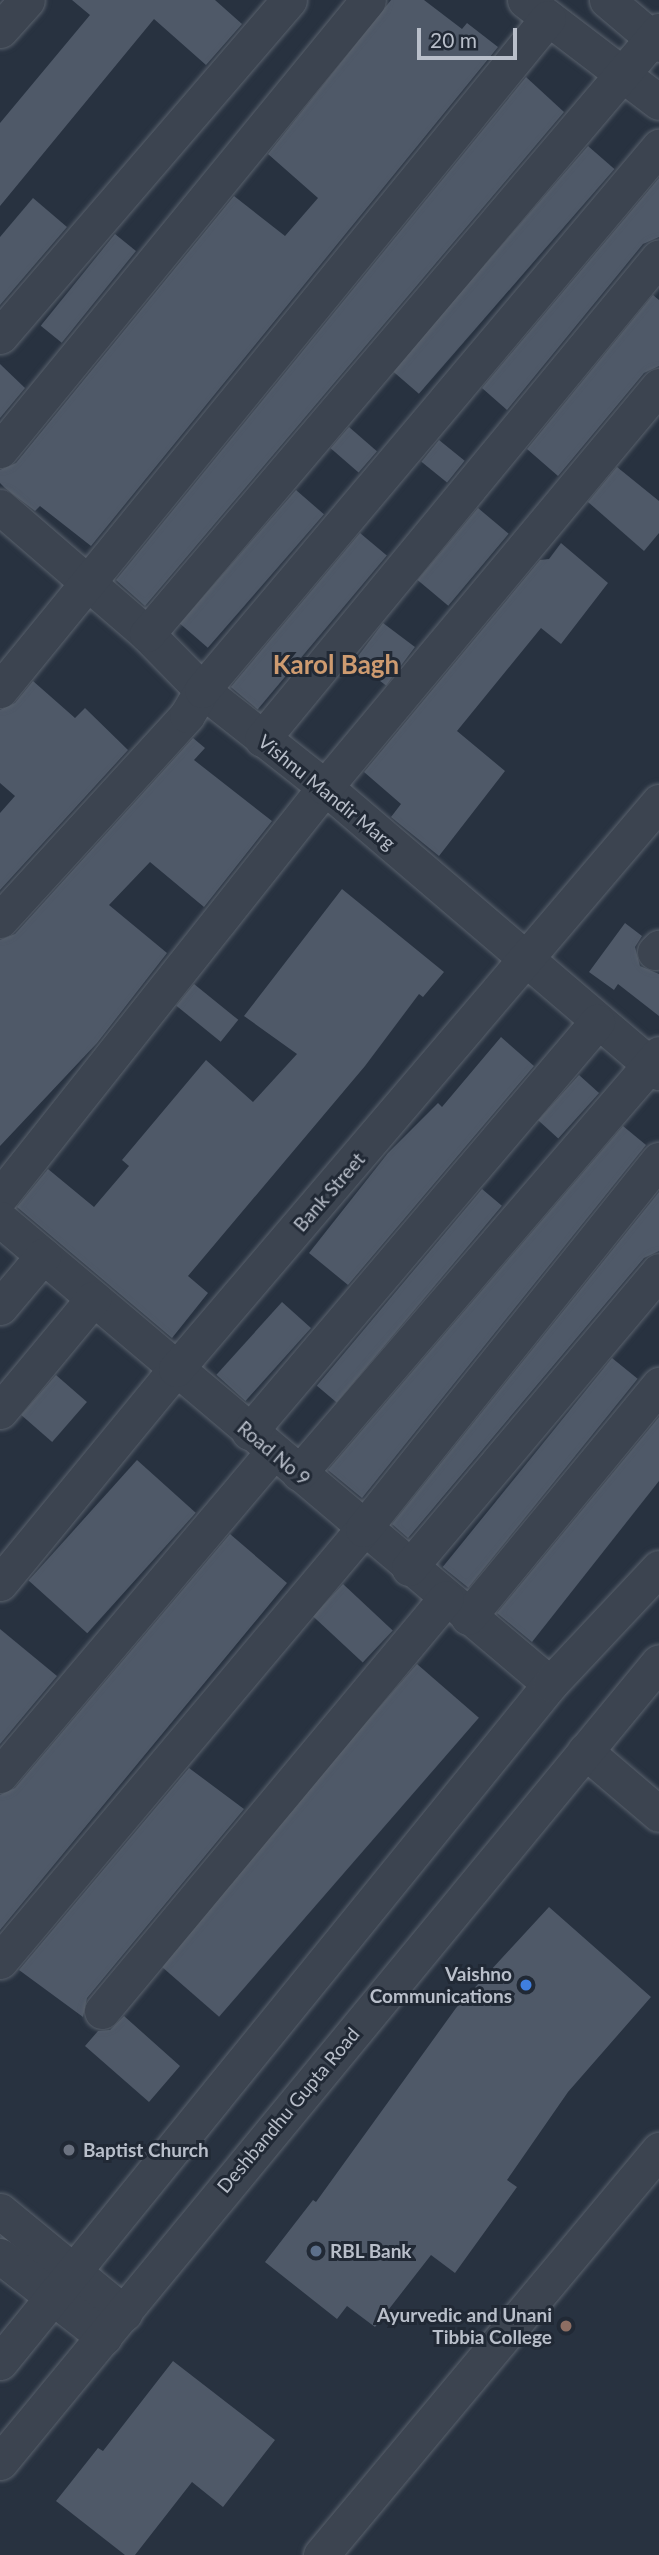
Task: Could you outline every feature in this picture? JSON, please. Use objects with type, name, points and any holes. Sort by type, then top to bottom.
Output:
[{"type":"street","points":[[0,30],[27,0]]},
{"type":"street","points":[[0,336],[289,0]]},
{"type":"street","points":[[0,450],[369,0]]},
{"type":"street","points":[[147,634],[620,73],[657,38],[607,0]]},
{"type":"street","points":[[0,690],[89,585],[536,9],[659,102]]},
{"type":"street","points":[[0,920],[187,715],[202,690],[659,147]]},
{"type":"street","points":[[262,739],[659,257]]},
{"type":"street","points":[[0,1197],[325,787],[659,386]]},
{"type":"street","name":"Vishnu Mandir Marg","points":[[0,507],[147,634],[202,690],[325,787],[597,1022],[656,1064]]},
{"type":"street","name":"Bank Street","points":[[0,1583],[176,1369],[527,962],[659,802]]},
{"type":"street","points":[[0,1775],[273,1452],[597,1022]]},
{"type":"street","points":[[273,1452],[656,1064]]},
{"type":"street","points":[[0,1961],[363,1529],[659,1160]]},
{"type":"street","name":"Road No 9","points":[[0,1219],[409,1568],[550,1684]]},
{"type":"street","points":[[0,1307],[43,1256]]},
{"type":"street","points":[[409,1568],[659,1271]]},
{"type":"street","points":[[0,1411],[93,1299]]},
{"type":"street","points":[[102,2011],[457,1607],[659,1385]]},
{"type":"street","points":[[0,2362],[550,1684],[659,1568]]},
{"type":"street","name":"Deshbandhu Gupta Road","points":[[0,2462],[659,1662]]},
{"type":"street","points":[[584,1751],[659,1814]]},
{"type":"street","points":[[321,2555],[659,2150]]},
{"type":"street","points":[[0,2211],[64,2285],[114,2325]]},
{"type":"street","points":[[0,2256],[64,2285]]},
{"type":"building","points":[[72,0],[215,0],[242,24],[206,65],[154,19],[0,206],[0,123],[90,15]]},
{"type":"building","points":[[391,0],[424,0],[462,29],[467,23],[498,47],[91,546],[40,506],[35,511],[5,488],[0,483],[0,470],[16,463],[234,196],[285,236],[318,198],[268,154]]},
{"type":"building","points":[[526,77],[564,112],[145,606],[116,580]]},
{"type":"building","points":[[588,146],[614,169],[419,394],[392,371]]},
{"type":"building","points":[[659,178],[659,237],[643,244],[507,410],[482,388]]},
{"type":"building","points":[[33,198],[67,227],[0,305],[0,237]]},
{"type":"building","points":[[115,234],[136,251],[62,343],[41,326]]},
{"type":"building","points":[[653,295],[659,300],[659,366],[644,373],[558,476],[527,449]]},
{"type":"building","points":[[0,364],[25,388],[0,418]]},
{"type":"building","points":[[349,427],[377,451],[359,472],[331,448]]},
{"type":"building","points":[[439,440],[465,461],[447,483],[421,462]]},
{"type":"building","points":[[617,467],[659,501],[659,533],[644,551],[588,502]]},
{"type":"building","points":[[296,490],[324,514],[208,648],[180,624]]},
{"type":"building","points":[[478,508],[509,534],[448,606],[418,580]]},
{"type":"building","points":[[360,533],[387,555],[258,709],[231,687]]},
{"type":"building","points":[[561,543],[608,583],[561,644],[541,628],[457,731],[505,771],[439,856],[391,817],[401,804],[364,772],[540,560],[549,559]]},
{"type":"building","points":[[383,623],[415,647],[386,685],[354,661]]},
{"type":"building","points":[[33,681],[75,718],[85,708],[128,750],[0,890],[0,813],[15,796],[0,783],[0,710],[15,703]]},
{"type":"building","points":[[193,738],[205,748],[194,760],[272,821],[204,907],[150,862],[109,905],[167,953],[97,1043],[0,1146],[0,940],[15,934]]},
{"type":"building","points":[[342,889],[444,972],[423,997],[419,994],[365,1066],[188,1276],[208,1293],[172,1338],[17,1207],[48,1169],[94,1207],[129,1166],[122,1160],[206,1060],[253,1102],[297,1054],[244,1016]]},
{"type":"building","points":[[625,923],[642,936],[635,947],[640,966],[659,974],[659,1016],[618,984],[614,990],[589,972]]},
{"type":"building","points":[[194,984],[238,1020],[221,1042],[176,1006]]},
{"type":"building","points":[[501,1037],[534,1066],[348,1285],[309,1253],[388,1153],[438,1103],[442,1107]]},
{"type":"building","points":[[579,1075],[599,1093],[558,1138],[538,1120]]},
{"type":"building","points":[[623,1126],[646,1145],[362,1498],[328,1470]]},
{"type":"building","points":[[482,1189],[502,1206],[337,1403],[317,1386]]},
{"type":"building","points":[[659,1192],[659,1251],[644,1258],[408,1538],[392,1524]]},
{"type":"building","points":[[282,1302],[311,1328],[245,1401],[216,1375]]},
{"type":"building","points":[[612,1358],[638,1379],[468,1588],[443,1567]]},
{"type":"building","points":[[56,1375],[87,1402],[52,1442],[21,1415]]},
{"type":"building","points":[[659,1417],[659,1481],[532,1642],[497,1613]]},
{"type":"building","points":[[137,1460],[196,1513],[87,1633],[29,1580]]},
{"type":"building","points":[[230,1534],[287,1583],[0,1930],[0,1795],[15,1788]]},
{"type":"building","points":[[343,1584],[393,1630],[363,1663],[313,1616]]},
{"type":"building","points":[[0,1629],[57,1676],[0,1744]]},
{"type":"building","points":[[417,1664],[479,1718],[219,2017],[157,1963]]},
{"type":"building","points":[[189,1768],[244,1809],[87,1998],[83,2017],[19,1970]]},
{"type":"building","points":[[549,1907],[651,1997],[568,2092],[507,2180],[517,2187],[455,2273],[431,2255],[375,2327],[347,2306],[337,2319],[265,2262],[313,2200],[316,2202],[456,2008]]},
{"type":"building","points":[[124,2016],[180,2066],[149,2102],[85,2046],[98,2031],[110,2030]]},
{"type":"building","points":[[173,2361],[275,2440],[223,2507],[192,2482],[135,2555],[125,2555],[56,2501],[98,2448],[103,2451]]},
{"type":"place","name":"Vaishno Communications","points":[[526,1985]]},
{"type":"place","name":"Baptist Church","points":[[69,2150]]},
{"type":"place","name":"RBL Bank","points":[[316,2251]]},
{"type":"place","name":"Ayurvedic and Unani Tibbia College","points":[[566,2326]]},
{"type":"district","name":"Karol Bagh","points":[[336,665]]}]
